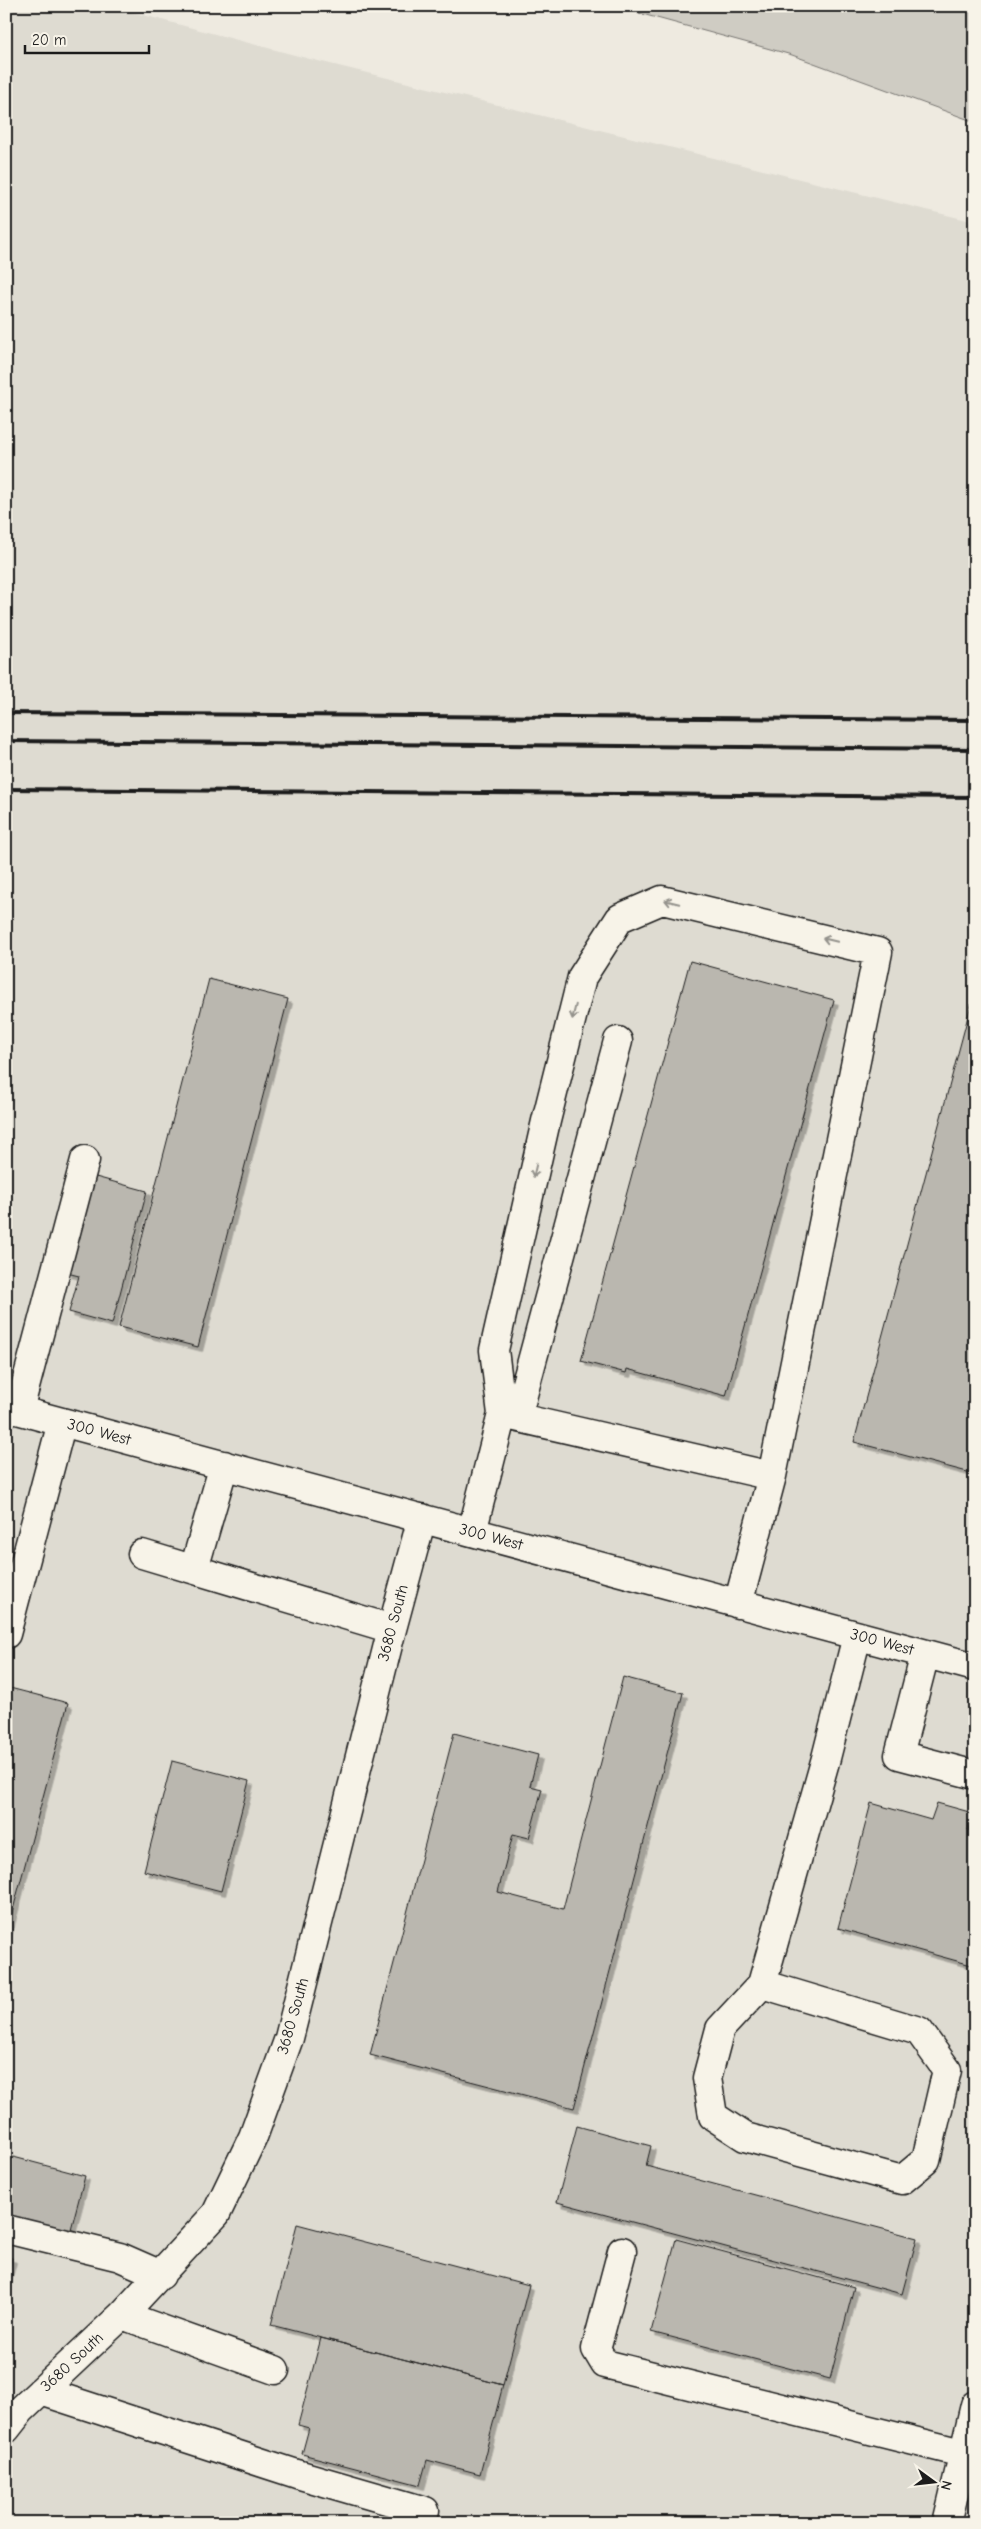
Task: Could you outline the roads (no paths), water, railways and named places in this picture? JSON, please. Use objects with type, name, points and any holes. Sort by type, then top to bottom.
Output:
[{"type":"street","points":[[509,1415],[494,1350],[546,1121],[582,977],[620,918],[662,900],[878,952],[772,1476],[738,1604]]},
{"type":"street","points":[[472,1532],[509,1415],[618,1041]]},
{"type":"street","points":[[13,1408],[85,1160]]},
{"type":"street","name":"300 West","points":[[13,1408],[975,1667]]},
{"type":"street","points":[[509,1415],[772,1476]]},
{"type":"street","points":[[6,1634],[62,1422]]},
{"type":"street","points":[[194,1569],[224,1465]]},
{"type":"street","name":"3680 South","points":[[6,2429],[21,2410],[122,2315],[216,2214],[253,2137],[289,2038],[392,1629],[422,1518]]},
{"type":"street","points":[[142,1554],[392,1629]]},
{"type":"street","points":[[762,1984],[919,2031],[942,2062],[947,2070],[926,2160],[902,2180],[745,2137],[713,2116],[707,2078],[720,2029],[762,1984],[826,1758],[857,1636]]},
{"type":"street","points":[[925,1654],[899,1755],[975,1775]]},
{"type":"street","points":[[6,2229],[120,2257],[161,2275]]},
{"type":"street","points":[[622,2251],[596,2349],[605,2364],[962,2453]]},
{"type":"street","points":[[122,2315],[275,2370]]},
{"type":"street","points":[[41,2391],[296,2474],[425,2512]]},
{"type":"street","points":[[946,2523],[975,2405]]},
{"type":"railway","points":[[6,713],[975,720]]},
{"type":"railway","points":[[6,741],[975,749]]},
{"type":"railway","points":[[6,789],[975,797]]}]
